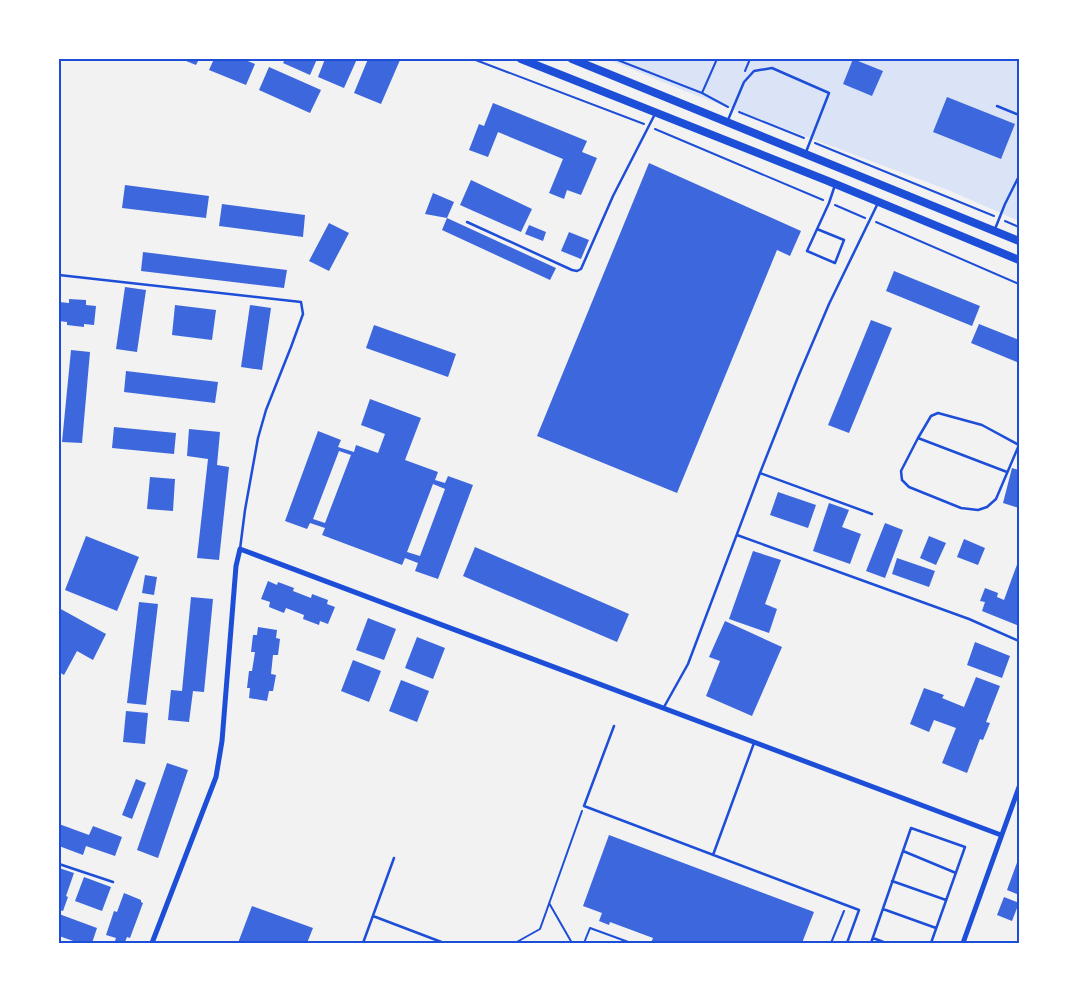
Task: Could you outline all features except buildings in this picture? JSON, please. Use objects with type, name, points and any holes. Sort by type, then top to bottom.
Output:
[{"type":"main road","points":[[521,59],[832,182],[1019,260]]},
{"type":"main road","points":[[572,59],[1019,241]]},
{"type":"main road","points":[[832,182],[834,166]]},
{"type":"street","points":[[152,943],[216,777],[222,740],[236,566],[240,549],[1001,835]]},
{"type":"street","points":[[962,943],[1019,787]]},
{"type":"lane","points":[[727,122],[744,82],[754,71],[772,68],[829,93],[805,154]]},
{"type":"lane","points":[[997,106],[1019,115]]},
{"type":"lane","points":[[467,222],[577,271],[580,269],[613,196],[656,113]]},
{"type":"lane","points":[[995,230],[1019,176]]},
{"type":"lane","points":[[817,229],[844,240],[835,262],[807,251],[817,229],[829,203],[832,182]]},
{"type":"lane","points":[[664,708],[688,664],[798,377],[829,304],[878,201]]},
{"type":"lane","points":[[59,276],[301,302],[303,314],[266,410],[258,438],[240,549]]},
{"type":"lane","points":[[938,413],[982,425],[1019,445],[1007,472],[996,499],[987,507],[978,510],[961,508],[909,487],[902,480],[902,472],[918,438],[931,416],[938,413]]},
{"type":"lane","points":[[918,438],[1007,472]]},
{"type":"lane","points":[[760,473],[872,514]]},
{"type":"lane","points":[[737,535],[969,619],[1019,641]]},
{"type":"lane","points":[[614,726],[584,806],[859,910],[847,943]]},
{"type":"lane","points":[[713,855],[754,742]]},
{"type":"lane","points":[[871,943],[910,828],[965,847],[931,943]]},
{"type":"lane","points":[[902,851],[956,873]]},
{"type":"lane","points":[[362,943],[394,858]]},
{"type":"lane","points":[[59,864],[114,882]]},
{"type":"lane","points":[[892,881],[946,900]]},
{"type":"lane","points":[[883,909],[936,928]]},
{"type":"lane","points":[[373,915],[444,943]]},
{"type":"lane","points":[[873,938],[886,943]]},
{"type":"path","points":[[473,59],[650,127],[1019,284]]},
{"type":"path","points":[[702,93],[716,59]]},
{"type":"path","points":[[515,943],[540,929],[584,806]]},
{"type":"path","points":[[549,903],[572,943]]},
{"type":"path","points":[[831,943],[845,906]]},
{"type":"path","points":[[584,943],[590,928],[631,943]]},
{"type":"shaded area","points":[[607,59],[1019,59],[1019,221],[948,190],[682,90]]}]
